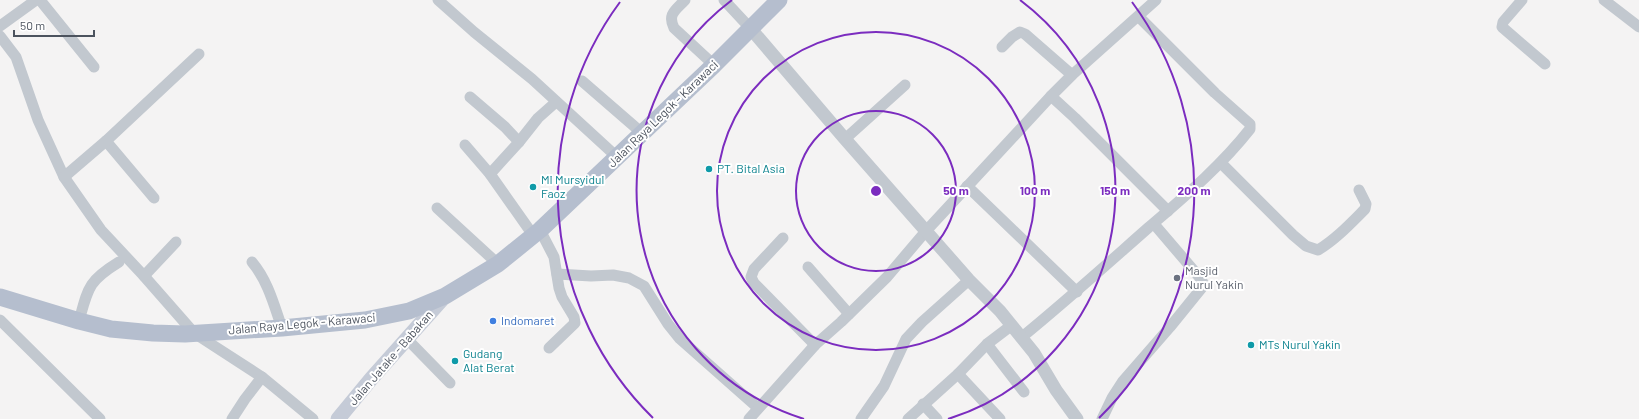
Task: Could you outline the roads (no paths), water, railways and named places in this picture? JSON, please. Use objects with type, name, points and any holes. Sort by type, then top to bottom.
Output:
[{"type":"main road","name":"Jalan Raya Legok - Karawaci","points":[[0,297],[79,322],[111,329],[153,333],[194,333],[282,328],[365,320],[409,311],[445,296],[498,264],[536,232],[642,134],[751,30],[779,0]]},
{"type":"main road","name":"Jalan Jatake - Babakan","points":[[338,419],[445,296]]},
{"type":"street","points":[[0,26],[36,0]]},
{"type":"street","points":[[40,0],[94,67]]},
{"type":"street","points":[[438,0],[474,32],[532,79],[617,157]]},
{"type":"street","points":[[685,0],[672,15],[671,20],[674,28],[714,65]]},
{"type":"street","points":[[724,0],[844,139],[969,280],[1012,325],[1034,353],[1069,409],[1077,419]]},
{"type":"street","points":[[749,419],[815,345],[887,277],[926,231],[1051,96],[1072,75],[1139,17],[1156,0]]},
{"type":"street","points":[[1522,0],[1503,22],[1502,27],[1545,64]]},
{"type":"street","points":[[1604,0],[1639,27]]},
{"type":"street","points":[[1022,337],[1077,292],[1221,163],[1250,129],[1250,124],[1215,93],[1139,17]]},
{"type":"street","points":[[1002,47],[1012,37],[1020,32],[1025,34],[1072,75]]},
{"type":"street","points":[[0,36],[16,56],[38,120],[64,177],[101,230],[194,333],[262,377],[314,419]]},
{"type":"street","points":[[64,177],[106,141],[199,54]]},
{"type":"street","points":[[582,81],[642,134]]},
{"type":"street","points":[[844,139],[905,85]]},
{"type":"street","points":[[1051,96],[1168,211]]},
{"type":"street","points":[[470,97],[505,127],[519,142]]},
{"type":"street","points":[[490,174],[538,118],[556,102]]},
{"type":"street","points":[[106,141],[154,198]]},
{"type":"street","points":[[465,145],[490,174],[554,257],[561,292],[574,317],[575,323],[549,348]]},
{"type":"street","points":[[1221,163],[1293,235],[1306,246],[1318,250],[1339,235],[1365,209],[1366,204],[1359,190]]},
{"type":"street","points":[[967,186],[1077,292]]},
{"type":"street","points":[[436,208],[498,264]]},
{"type":"street","points":[[1102,419],[1112,398],[1123,381],[1204,285],[1201,279],[1154,224]]},
{"type":"street","points":[[783,238],[754,270],[751,277],[754,283],[815,345]]},
{"type":"street","points":[[144,276],[176,242]]},
{"type":"street","points":[[79,322],[88,291],[92,284],[98,276],[119,262]]},
{"type":"street","points":[[252,262],[261,272],[270,291],[282,328]]},
{"type":"street","points":[[808,267],[849,314]]},
{"type":"street","points":[[557,274],[590,276],[613,275],[629,278],[644,286],[668,324],[680,339],[758,408]]},
{"type":"street","points":[[861,419],[884,386],[906,339],[922,322],[969,280]]},
{"type":"street","points":[[0,320],[100,419]]},
{"type":"street","points":[[908,419],[958,374],[987,344],[1012,325]]},
{"type":"street","points":[[407,339],[450,383]]},
{"type":"street","points":[[987,344],[1024,392]]},
{"type":"street","points":[[958,374],[1000,419]]},
{"type":"street","points":[[232,419],[245,398],[262,377]]},
{"type":"street","points":[[923,404],[938,419]]},
{"type":"place","name":"PT. Bital Asia","points":[[709,169]]},
{"type":"place","name":"MI Mursyidul Faoz","points":[[533,187]]},
{"type":"place","name":"Masjid Nurul Yakin","points":[[1177,278]]},
{"type":"place","name":"Indomaret","points":[[493,321]]},
{"type":"place","name":"MTs Nurul Yakin","points":[[1251,345]]},
{"type":"place","name":"Gudang Alat Berat","points":[[455,361]]}]
